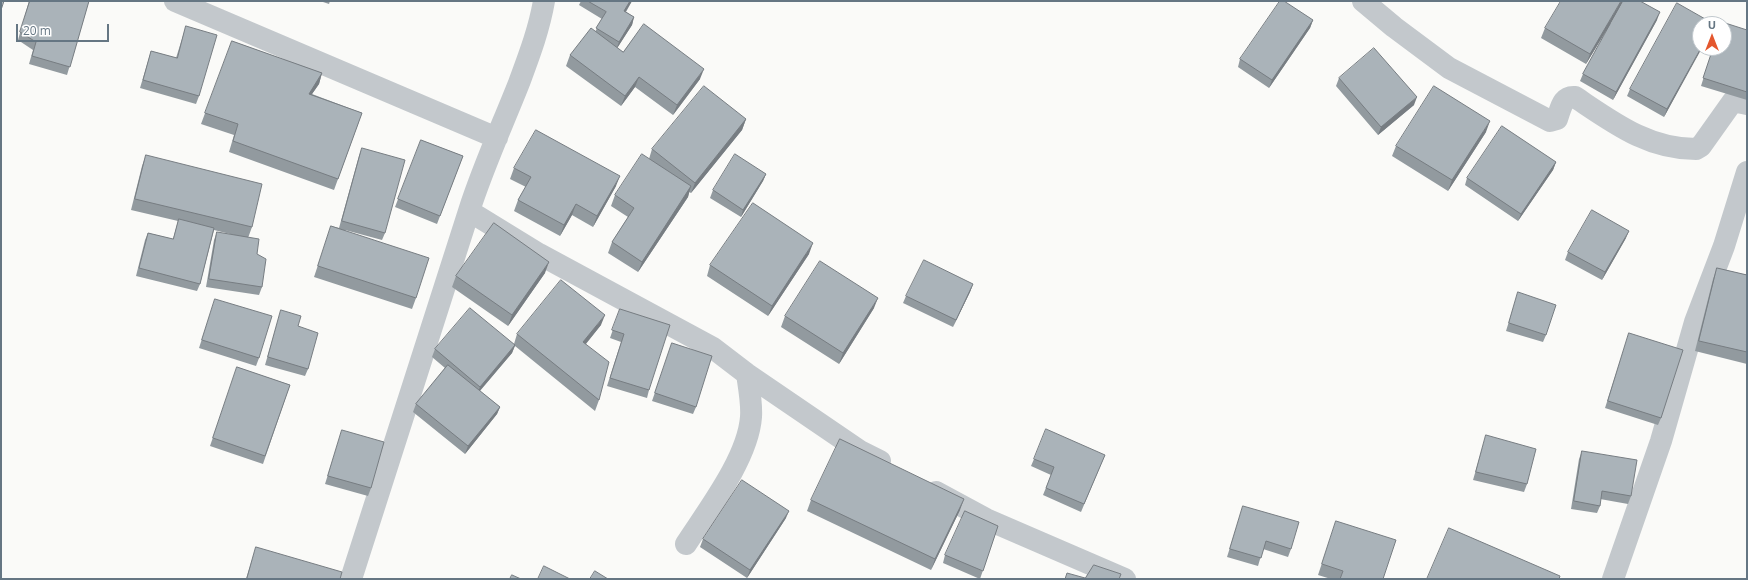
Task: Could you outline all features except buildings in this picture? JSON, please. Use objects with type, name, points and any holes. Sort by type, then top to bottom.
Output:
[{"type":"street","points":[[175,1],[498,138]]},
{"type":"street","points":[[351,579],[480,176],[498,138],[532,49],[541,18],[544,1]]},
{"type":"street","points":[[1363,1],[1394,27],[1449,68],[1550,121],[1557,118],[1564,99],[1569,96],[1575,97],[1622,129],[1649,141],[1656,144],[1696,149],[1700,146],[1733,101],[1747,104]]},
{"type":"street","points":[[1613,579],[1661,441],[1695,322],[1724,246],[1747,172]]},
{"type":"street","points":[[469,211],[539,254],[713,348],[747,374],[860,450],[900,472]]},
{"type":"street","points":[[686,544],[727,482],[743,446],[751,418],[747,374]]},
{"type":"street","points":[[920,483],[986,519],[1125,579]]}]
